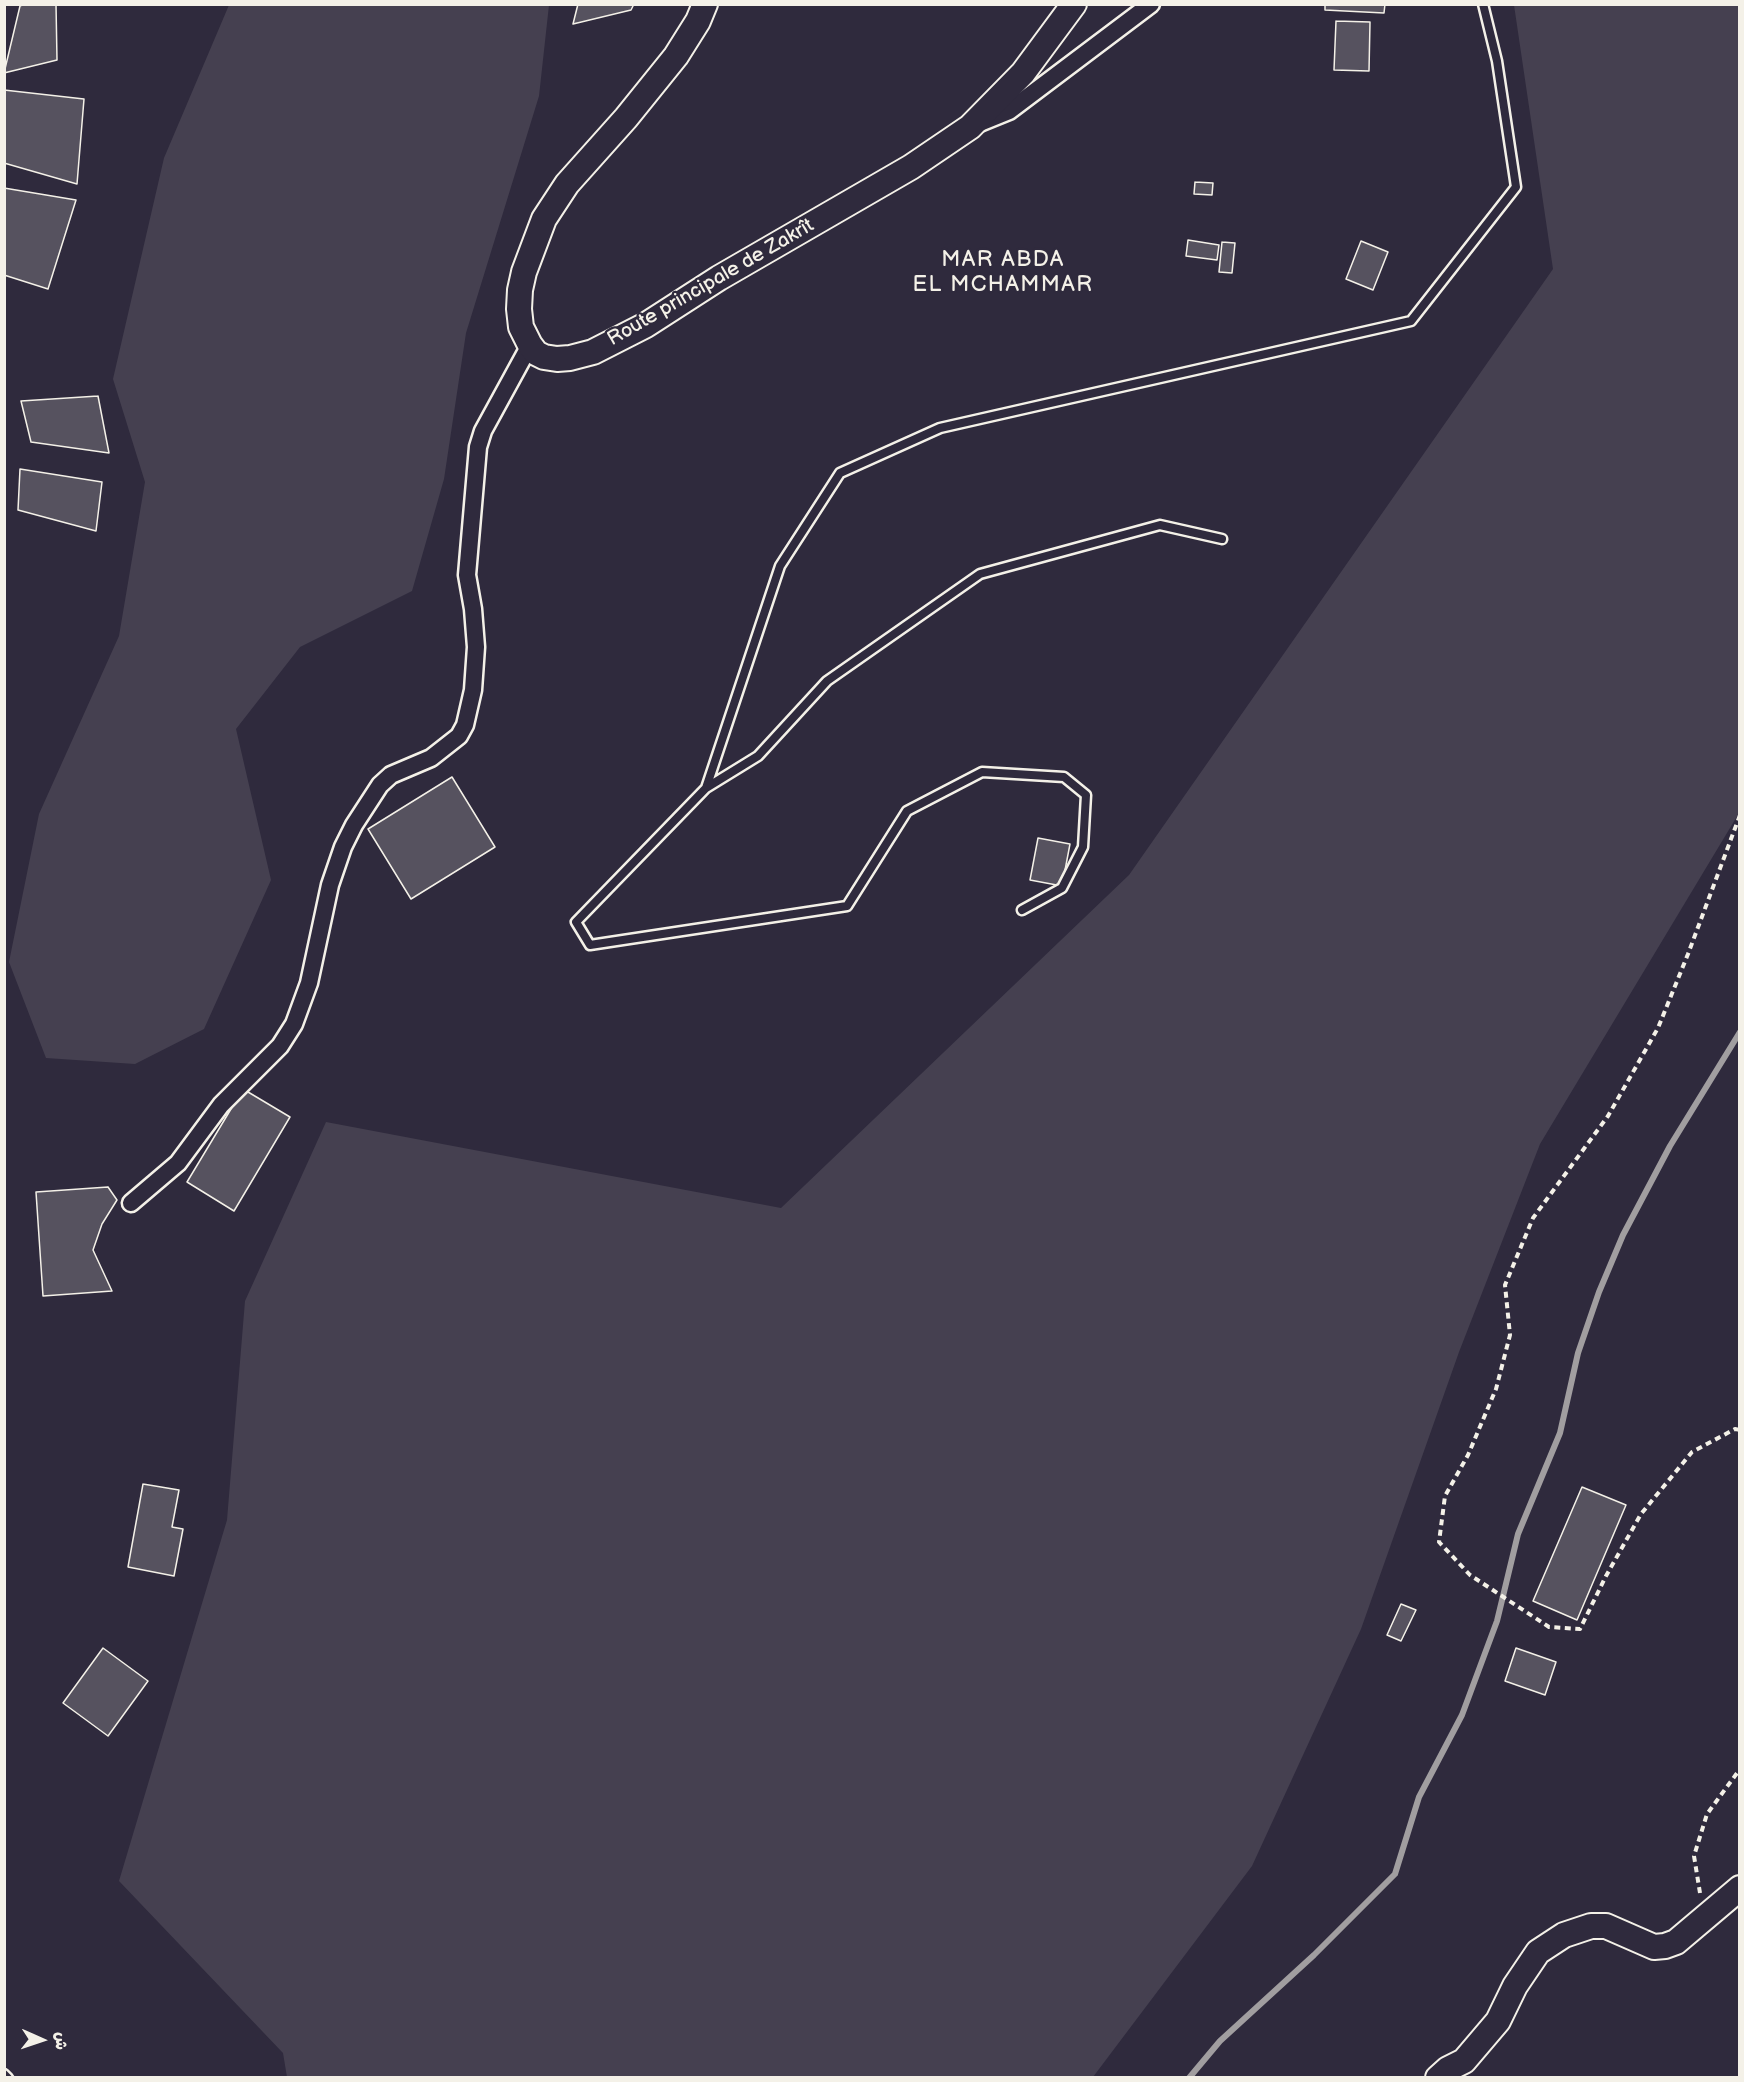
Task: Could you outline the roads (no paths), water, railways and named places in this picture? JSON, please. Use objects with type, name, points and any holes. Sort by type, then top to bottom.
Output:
[{"type":"street","points":[[130,1203],[178,1163],[221,1105],[280,1046],[294,1024],[309,983],[330,885],[343,847],[364,807],[380,785],[391,776],[430,758],[459,736],[465,725],[473,690],[476,647],[467,575],[478,447],[483,432],[530,345],[520,327],[520,290],[529,256],[544,219],[567,184],[626,118],[676,56],[698,21],[705,4]]},
{"type":"street","name":"Route principale de Zakrît","points":[[530,345],[536,353],[557,359],[593,352],[646,325],[719,278],[911,167],[970,127],[1023,73],[1074,4]]},
{"type":"street","points":[[970,127],[1009,111],[1151,4]]},
{"type":"street","points":[[1438,2078],[1448,2069],[1464,2061],[1498,2021],[1515,1986],[1538,1952],[1564,1935],[1591,1926],[1606,1926],[1654,1947],[1665,1946],[1676,1942],[1740,1888]]},
{"type":"lane","points":[[706,788],[780,566],[840,473],[940,428],[1411,321],[1516,187],[1497,61],[1483,4]]},
{"type":"lane","points":[[1022,910],[1062,888],[1083,847],[1086,795],[1064,777],[982,772],[907,811],[847,906],[590,945],[576,922],[706,788],[758,756],[827,681],[980,574],[1160,525],[1222,539]]},
{"type":"lane","points":[[4,2074],[8,2078]]},
{"type":"waterway","points":[[1189,2078],[1220,2041],[1314,1955],[1395,1874],[1419,1797],[1462,1715],[1497,1621],[1518,1534],[1560,1433],[1578,1353],[1599,1292],[1623,1235],[1670,1146],[1740,1032]]},
{"type":"district","name":"MAR ABDA EL MCHAMMAR","points":[[1003,272]]}]
